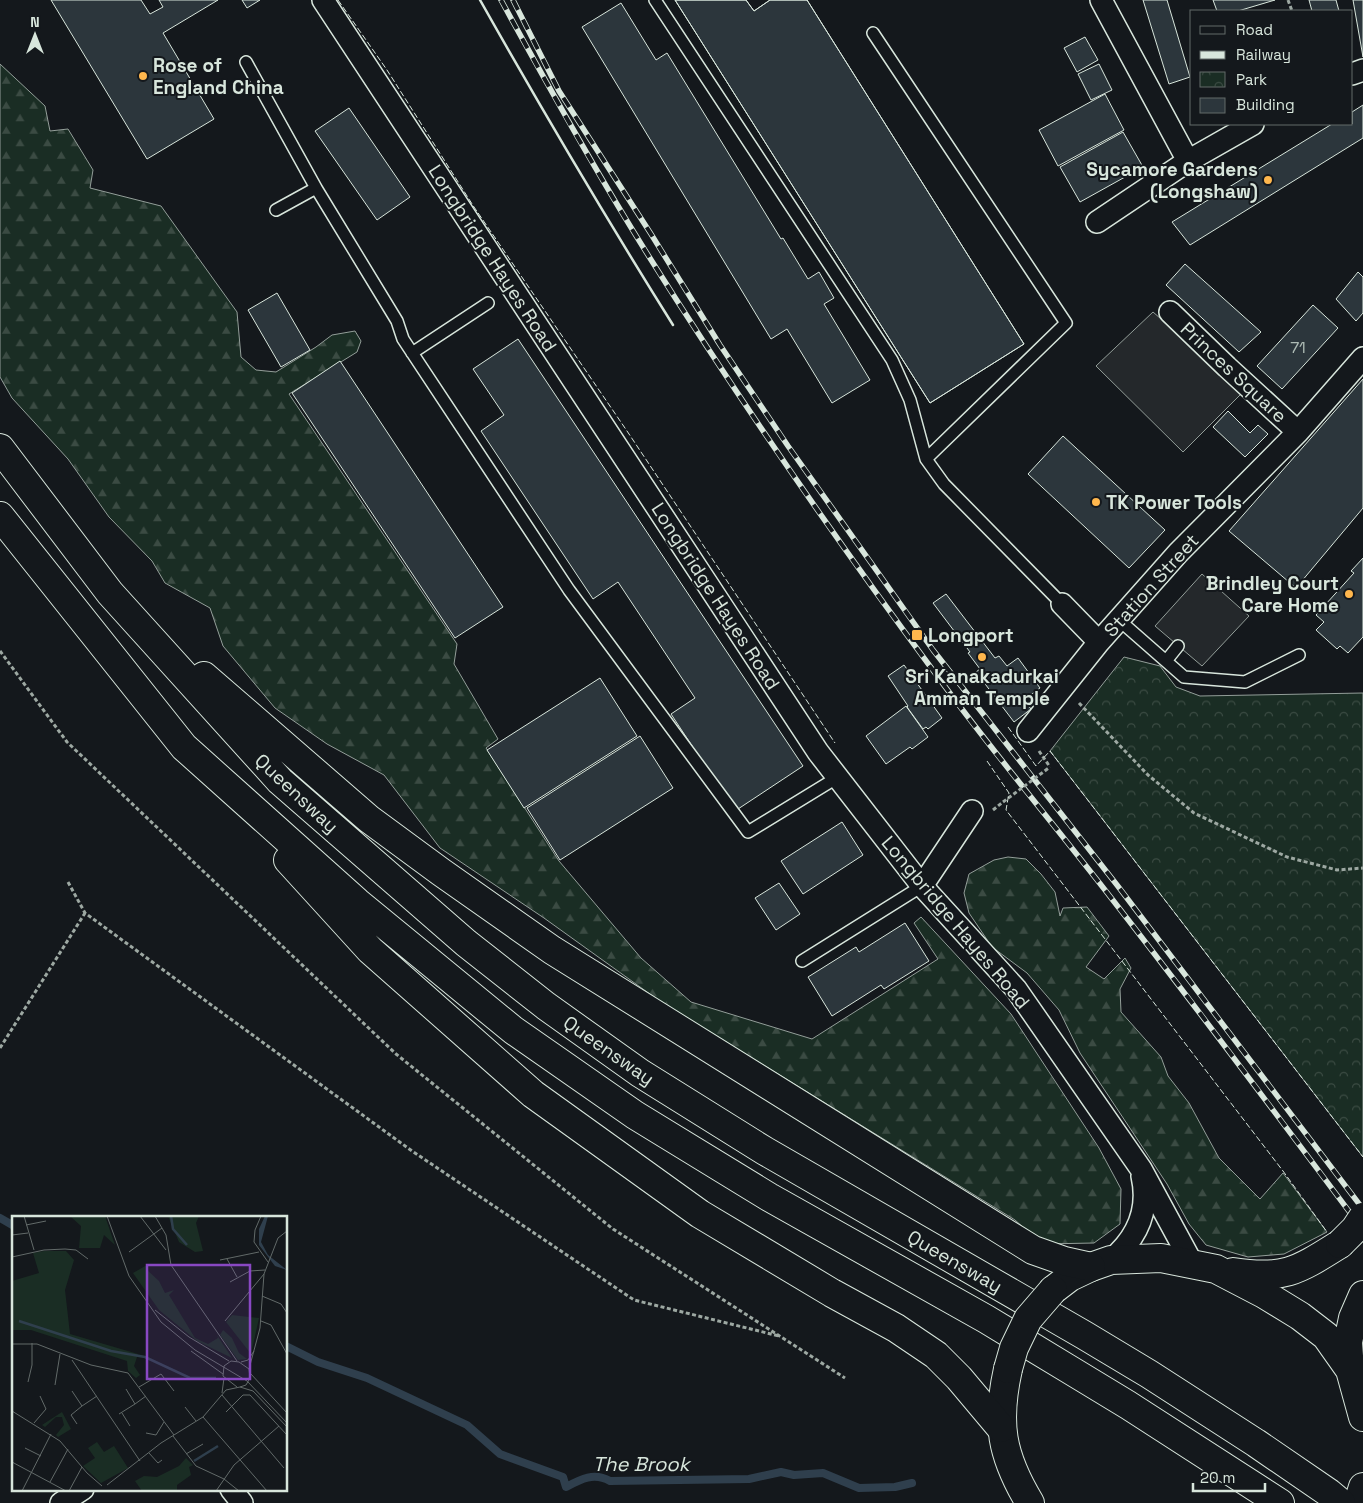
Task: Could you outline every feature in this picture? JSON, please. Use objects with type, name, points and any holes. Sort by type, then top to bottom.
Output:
[{"type":"main road","name":"Queensway","points":[[0,448],[110,593],[280,781],[466,943],[546,1006],[640,1073],[764,1151],[1149,1374],[1256,1443],[1341,1503]]},
{"type":"main road","name":"Queensway","points":[[0,516],[184,747],[358,902],[513,1030],[635,1116],[769,1197],[986,1319],[1128,1405],[1280,1503]]},
{"type":"main road","points":[[110,593],[369,819],[441,872],[552,950],[1033,1250],[1064,1261],[1101,1264],[1161,1258],[1254,1275],[1281,1274],[1304,1266],[1340,1244],[1355,1229],[1363,1217]]},
{"type":"main road","points":[[184,747],[370,950],[533,1094],[700,1214],[832,1293],[896,1328],[936,1355],[1001,1428]]},
{"type":"main road","points":[[1030,1503],[1006,1454],[1001,1428],[1002,1398],[1008,1369],[1020,1333],[1028,1319],[1053,1290],[1070,1277],[1101,1264]]},
{"type":"main road","points":[[1204,1266],[1264,1294],[1306,1321],[1326,1336],[1350,1370]]},
{"type":"main road","points":[[1363,1295],[1353,1318],[1348,1342],[1350,1370],[1363,1417]]},
{"type":"main road","points":[[1358,1503],[1363,1487]]},
{"type":"street","name":"Longbridge Hayes Road","points":[[322,0],[813,744],[922,886],[1016,989],[1141,1169],[1204,1266]]},
{"type":"street","points":[[1101,0],[1188,161]]},
{"type":"street","points":[[1097,222],[1188,161],[1250,125]]},
{"type":"street","name":"Princes Square","points":[[1170,312],[1298,432]]},
{"type":"street","name":"Station Street","points":[[1028,730],[1099,642],[1178,553],[1298,432],[1363,358]]},
{"type":"street","points":[[1062,604],[1099,642]]},
{"type":"street","points":[[922,886],[972,811]]},
{"type":"street","name":"Longbridge Hayes Road","points":[[1101,1264],[1125,1248],[1137,1230],[1143,1208],[1145,1189],[1141,1169]]},
{"type":"street","points":[[61,1503],[81,1490]]},
{"type":"street","points":[[232,1490],[242,1503]]},
{"type":"lane","points":[[655,0],[892,360],[910,400],[926,460],[944,484],[1062,604]]},
{"type":"lane","points":[[873,33],[1066,322],[926,460]]},
{"type":"lane","points":[[246,62],[316,188],[397,321],[403,339],[412,353],[569,590],[748,832],[838,777]]},
{"type":"lane","points":[[276,210],[316,188]]},
{"type":"lane","points":[[412,353],[488,303]]},
{"type":"lane","points":[[1119,620],[1184,677],[1245,682],[1299,655]]},
{"type":"lane","points":[[1166,661],[1178,646]]},
{"type":"lane","points":[[802,961],[922,886]]},
{"type":"path","points":[[0,651],[67,742],[396,1054],[613,1229],[845,1378]]},
{"type":"path","points":[[1063,686],[1148,775],[1194,813],[1287,857],[1337,870],[1363,868]]},
{"type":"path","points":[[1003,802],[1050,767],[1039,751]]},
{"type":"path","points":[[68,882],[85,913],[412,1151],[634,1300],[782,1337]]},
{"type":"path","points":[[0,1048],[85,913]]},
{"type":"green space","points":[[0,64],[45,106],[50,131],[68,129],[93,170],[90,188],[161,206],[237,312],[241,357],[256,370],[276,372],[332,335],[355,331],[361,341],[357,352],[289,394],[457,644],[454,664],[498,739],[486,748],[559,861],[641,958],[691,1002],[812,1039],[938,959],[914,923],[921,917],[1011,1014],[1099,1148],[1121,1189],[1120,1224],[1094,1243],[1042,1244],[1015,1220],[661,1002],[544,918],[440,848],[384,775],[327,744],[275,708],[223,646],[210,608],[165,583],[152,561],[109,517],[68,459],[12,398],[0,377]]},
{"type":"green space","points":[[1124,657],[1160,666],[1176,687],[1200,696],[1363,693],[1363,1157],[1050,751]]},
{"type":"green space","points":[[1008,857],[1026,859],[1041,874],[1055,892],[1060,916],[1063,908],[1087,907],[1109,936],[1086,967],[1104,979],[1125,958],[1131,968],[1120,989],[1121,1012],[1161,1057],[1168,1076],[1189,1103],[1219,1158],[1260,1199],[1283,1173],[1327,1232],[1284,1254],[1248,1257],[1206,1245],[1189,1224],[1167,1184],[1080,1053],[1059,1010],[1027,973],[992,947],[969,913],[964,893],[969,874],[994,860]]},
{"type":"shaded area","points":[[1153,312],[1244,391],[1183,452],[1096,366]]},
{"type":"shaded area","points":[[1202,574],[1249,616],[1202,666],[1155,626]]},
{"type":"building","name":"Rose of England China","points":[[51,0],[141,0],[150,14],[163,7],[159,0],[218,0],[163,33],[214,119],[147,159]]},
{"type":"building","name":"Rose of England China","points":[[242,0],[260,0],[247,8]]},
{"type":"building","points":[[675,0],[746,0],[754,11],[770,0],[807,0],[1024,344],[930,403]]},
{"type":"building","points":[[675,0],[746,0],[754,11],[770,0],[807,0],[1024,344],[930,403]]},
{"type":"building","points":[[1143,0],[1167,0],[1190,77],[1169,84]]},
{"type":"building","points":[[1213,0],[1275,0],[1241,10],[1217,10]]},
{"type":"building","points":[[1309,0],[1336,0],[1339,10],[1312,10]]},
{"type":"building","points":[[1353,0],[1363,0],[1363,57]]},
{"type":"building","points":[[621,3],[656,60],[667,53],[781,239],[783,238],[808,279],[819,272],[834,298],[824,304],[870,380],[832,403],[787,329],[771,339],[582,27]]},
{"type":"building","points":[[1085,37],[1098,60],[1077,72],[1064,48]]},
{"type":"building","points":[[1099,64],[1112,90],[1091,100],[1078,74]]},
{"type":"building","points":[[1105,94],[1124,130],[1058,166],[1039,130]]},
{"type":"building","name":"Sycamore Gardens (Longshaw)","points":[[1363,105],[1363,138],[1190,245],[1172,222],[1330,125],[1353,125],[1353,111]]},
{"type":"building","points":[[349,108],[410,197],[377,220],[315,131]]},
{"type":"building","points":[[1123,132],[1143,167],[1080,202],[1060,167]]},
{"type":"building","points":[[1185,264],[1261,332],[1239,352],[1166,285]]},
{"type":"building","points":[[1358,272],[1363,277],[1363,313],[1356,321],[1336,299]]},
{"type":"building","points":[[277,293],[310,350],[281,367],[248,310]]},
{"type":"building","points":[[1313,305],[1338,328],[1282,389],[1257,366]]},
{"type":"building","points":[[518,339],[803,766],[735,811],[671,714],[695,698],[618,582],[593,599],[481,431],[504,415],[473,369]]},
{"type":"building","points":[[340,361],[503,607],[455,638],[292,393]]},
{"type":"building","points":[[1363,379],[1363,508],[1296,588],[1229,531]]},
{"type":"building","points":[[1228,411],[1250,433],[1258,425],[1268,434],[1245,457],[1213,427]]},
{"type":"building","name":"TK Power Tools","points":[[1063,436],[1165,530],[1129,568],[1028,474]]},
{"type":"building","name":"Brindley Court Care Home","points":[[1363,558],[1363,637],[1348,653],[1340,646],[1337,649],[1316,630],[1324,622],[1316,615],[1354,573],[1351,571]]},
{"type":"building","name":"Sri Kanakadurkai Amman Temple","points":[[946,594],[995,658],[999,656],[1007,666],[1018,658],[1040,688],[1024,700],[1031,709],[1014,722],[976,672],[980,669],[968,653],[970,652],[933,603]]},
{"type":"building","points":[[904,665],[942,718],[928,729],[926,727],[923,729],[888,676]]},
{"type":"building","points":[[600,678],[637,736],[524,808],[487,750]]},
{"type":"building","points":[[906,706],[928,737],[886,764],[866,736]]},
{"type":"building","points":[[640,736],[673,788],[560,860],[527,808]]},
{"type":"building","points":[[842,822],[863,855],[803,894],[781,861]]},
{"type":"building","points":[[779,883],[800,914],[776,930],[755,898]]},
{"type":"building","points":[[905,923],[929,961],[884,989],[881,985],[832,1016],[808,977],[856,947],[859,952]]},
{"type":"waterway","name":"The Brook","points":[[0,1218],[12,1225]]},
{"type":"waterway","name":"The Brook","points":[[288,1347],[318,1362],[367,1378],[467,1425],[500,1454],[563,1477],[566,1487],[582,1479],[593,1477],[604,1478],[610,1481],[749,1479],[781,1472],[794,1475],[823,1473],[859,1488],[895,1487],[912,1483]]},
{"type":"railway","points":[[501,0],[573,129],[648,255],[717,362],[824,519],[956,702],[1144,940],[1363,1230]]},
{"type":"railway","points":[[513,0],[559,91],[720,345],[788,446],[933,650],[1117,885],[1363,1209]]},
{"type":"fence","points":[[338,0],[387,70],[474,207],[627,431],[835,743]]},
{"type":"fence","points":[[1008,727],[1036,766],[1050,751],[1363,1157]]},
{"type":"fence","points":[[987,761],[1009,793],[1006,810],[1283,1171],[1327,1232]]},
{"type":"wall","points":[[480,0],[623,245],[673,325]]},
{"type":"place","name":"Rose of England China","points":[[143,76]]},
{"type":"place","name":"Sycamore Gardens (Longshaw)","points":[[1268,180]]},
{"type":"place","name":"TK Power Tools","points":[[1096,502]]},
{"type":"place","name":"Brindley Court Care Home","points":[[1349,594]]},
{"type":"place","name":"Longport","points":[[917,635]]},
{"type":"place","name":"Sri Kanakadurkai Amman Temple","points":[[982,657]]}]
